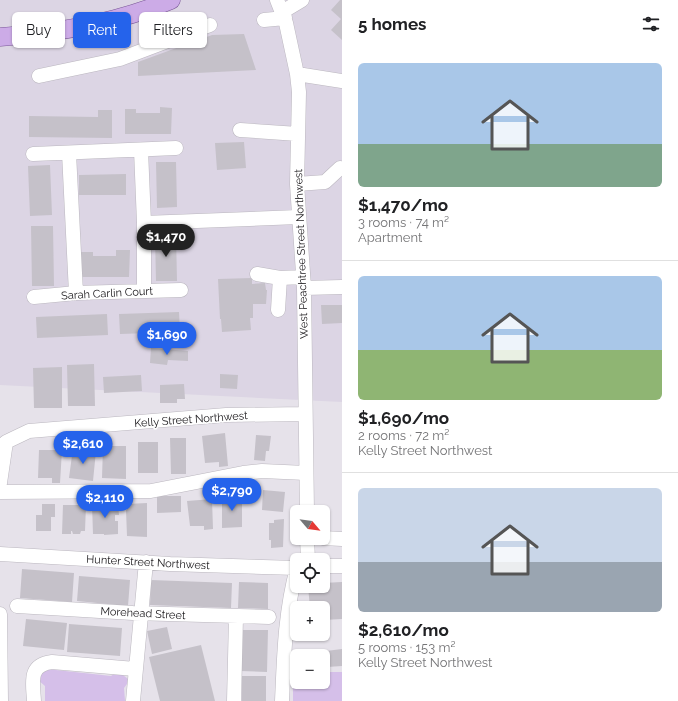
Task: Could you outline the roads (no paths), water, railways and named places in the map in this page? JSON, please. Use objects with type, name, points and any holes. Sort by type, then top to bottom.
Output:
[{"type":"main road","points":[[0,37],[59,31],[125,17],[145,5],[171,0]]},
{"type":"street","points":[[264,20],[302,0]]},
{"type":"street","name":"West Peachtree Street Northwest","points":[[281,10],[297,74],[299,92],[296,184],[303,282],[307,505]]},
{"type":"street","points":[[39,76],[120,59],[210,25]]},
{"type":"street","points":[[297,74],[342,82]]},
{"type":"street","points":[[240,130],[298,134]]},
{"type":"street","points":[[33,154],[176,148]]},
{"type":"street","points":[[141,150],[144,223],[144,290]]},
{"type":"street","points":[[69,153],[76,293]]},
{"type":"street","points":[[296,184],[325,182],[340,168]]},
{"type":"street","points":[[144,223],[298,217]]},
{"type":"street","points":[[257,274],[342,287]]},
{"type":"street","points":[[278,310],[280,278]]},
{"type":"street","name":"Sarah Carlin Court","points":[[34,297],[76,293],[181,290]]},
{"type":"street","name":"Kelly Street Northwest","points":[[0,484],[6,442],[29,431],[226,415],[305,414]]},
{"type":"street","points":[[0,492],[151,491],[243,473],[306,473]]},
{"type":"street","points":[[330,538],[342,539]]},
{"type":"street","name":"Hunter Street Northwest","points":[[0,554],[290,568]]},
{"type":"street","points":[[133,701],[146,562]]},
{"type":"street","points":[[330,566],[342,566]]},
{"type":"street","points":[[282,701],[285,636],[291,593]]},
{"type":"street","name":"Morehead Street","points":[[18,606],[141,613],[269,617]]},
{"type":"street","points":[[0,614],[1,701]]},
{"type":"street","points":[[234,701],[236,617]]},
{"type":"street","points":[[34,701],[34,674],[38,666],[46,663],[52,662],[135,669]]}]
